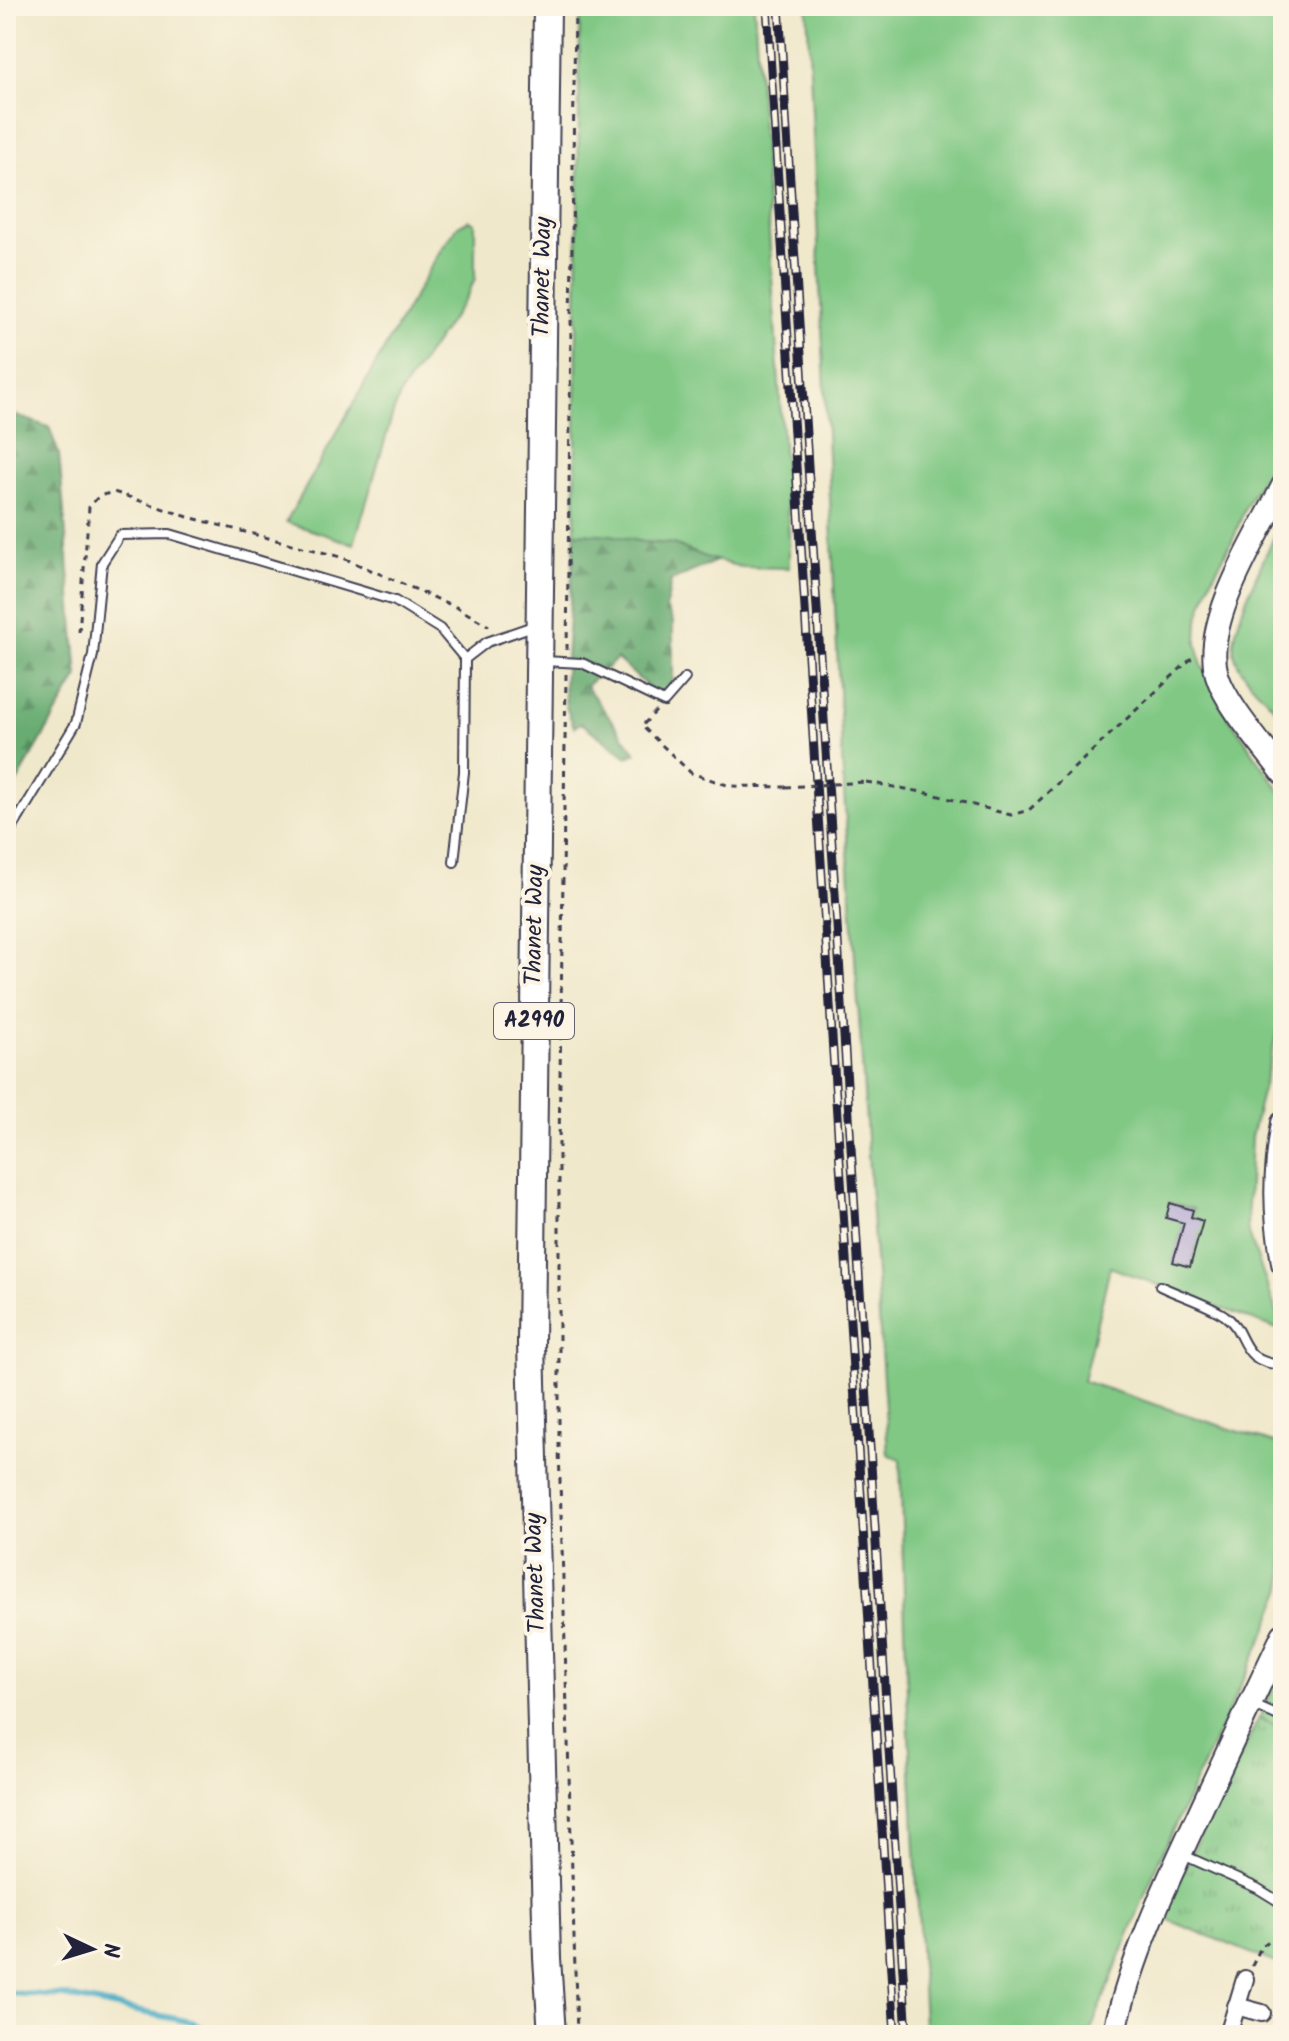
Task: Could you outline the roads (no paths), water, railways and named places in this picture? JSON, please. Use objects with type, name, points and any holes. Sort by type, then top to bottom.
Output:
[{"type":"main road","name":"Thanet Way","points":[[547,6],[531,1343],[544,1863],[552,2035]]},
{"type":"main road","points":[[1283,486],[1222,608],[1214,641],[1217,676],[1227,696],[1283,773]]},
{"type":"main road","points":[[1283,1123],[1275,1168],[1275,1200],[1283,1263]]},
{"type":"main road","points":[[1114,2035],[1150,1924],[1283,1635]]},
{"type":"street","points":[[1228,2035],[1245,1979]]},
{"type":"street","points":[[1236,2006],[1262,2013]]},
{"type":"lane","points":[[6,839],[76,723],[93,655],[102,563],[120,535],[170,534],[395,601],[440,629],[465,659],[464,772],[454,862]]},
{"type":"lane","points":[[465,659],[487,642],[538,624]]},
{"type":"lane","points":[[537,660],[582,663],[664,702],[685,678]]},
{"type":"lane","points":[[1160,1286],[1228,1318],[1244,1347],[1261,1362],[1283,1365]]},
{"type":"lane","points":[[1250,1703],[1283,1718]]},
{"type":"lane","points":[[1180,1854],[1257,1888],[1283,1904]]},
{"type":"waterway","points":[[6,1993],[63,1996],[191,2022],[215,2035]]},
{"type":"railway","points":[[767,6],[895,2035]]},
{"type":"railway","points":[[779,6],[907,2035]]}]
